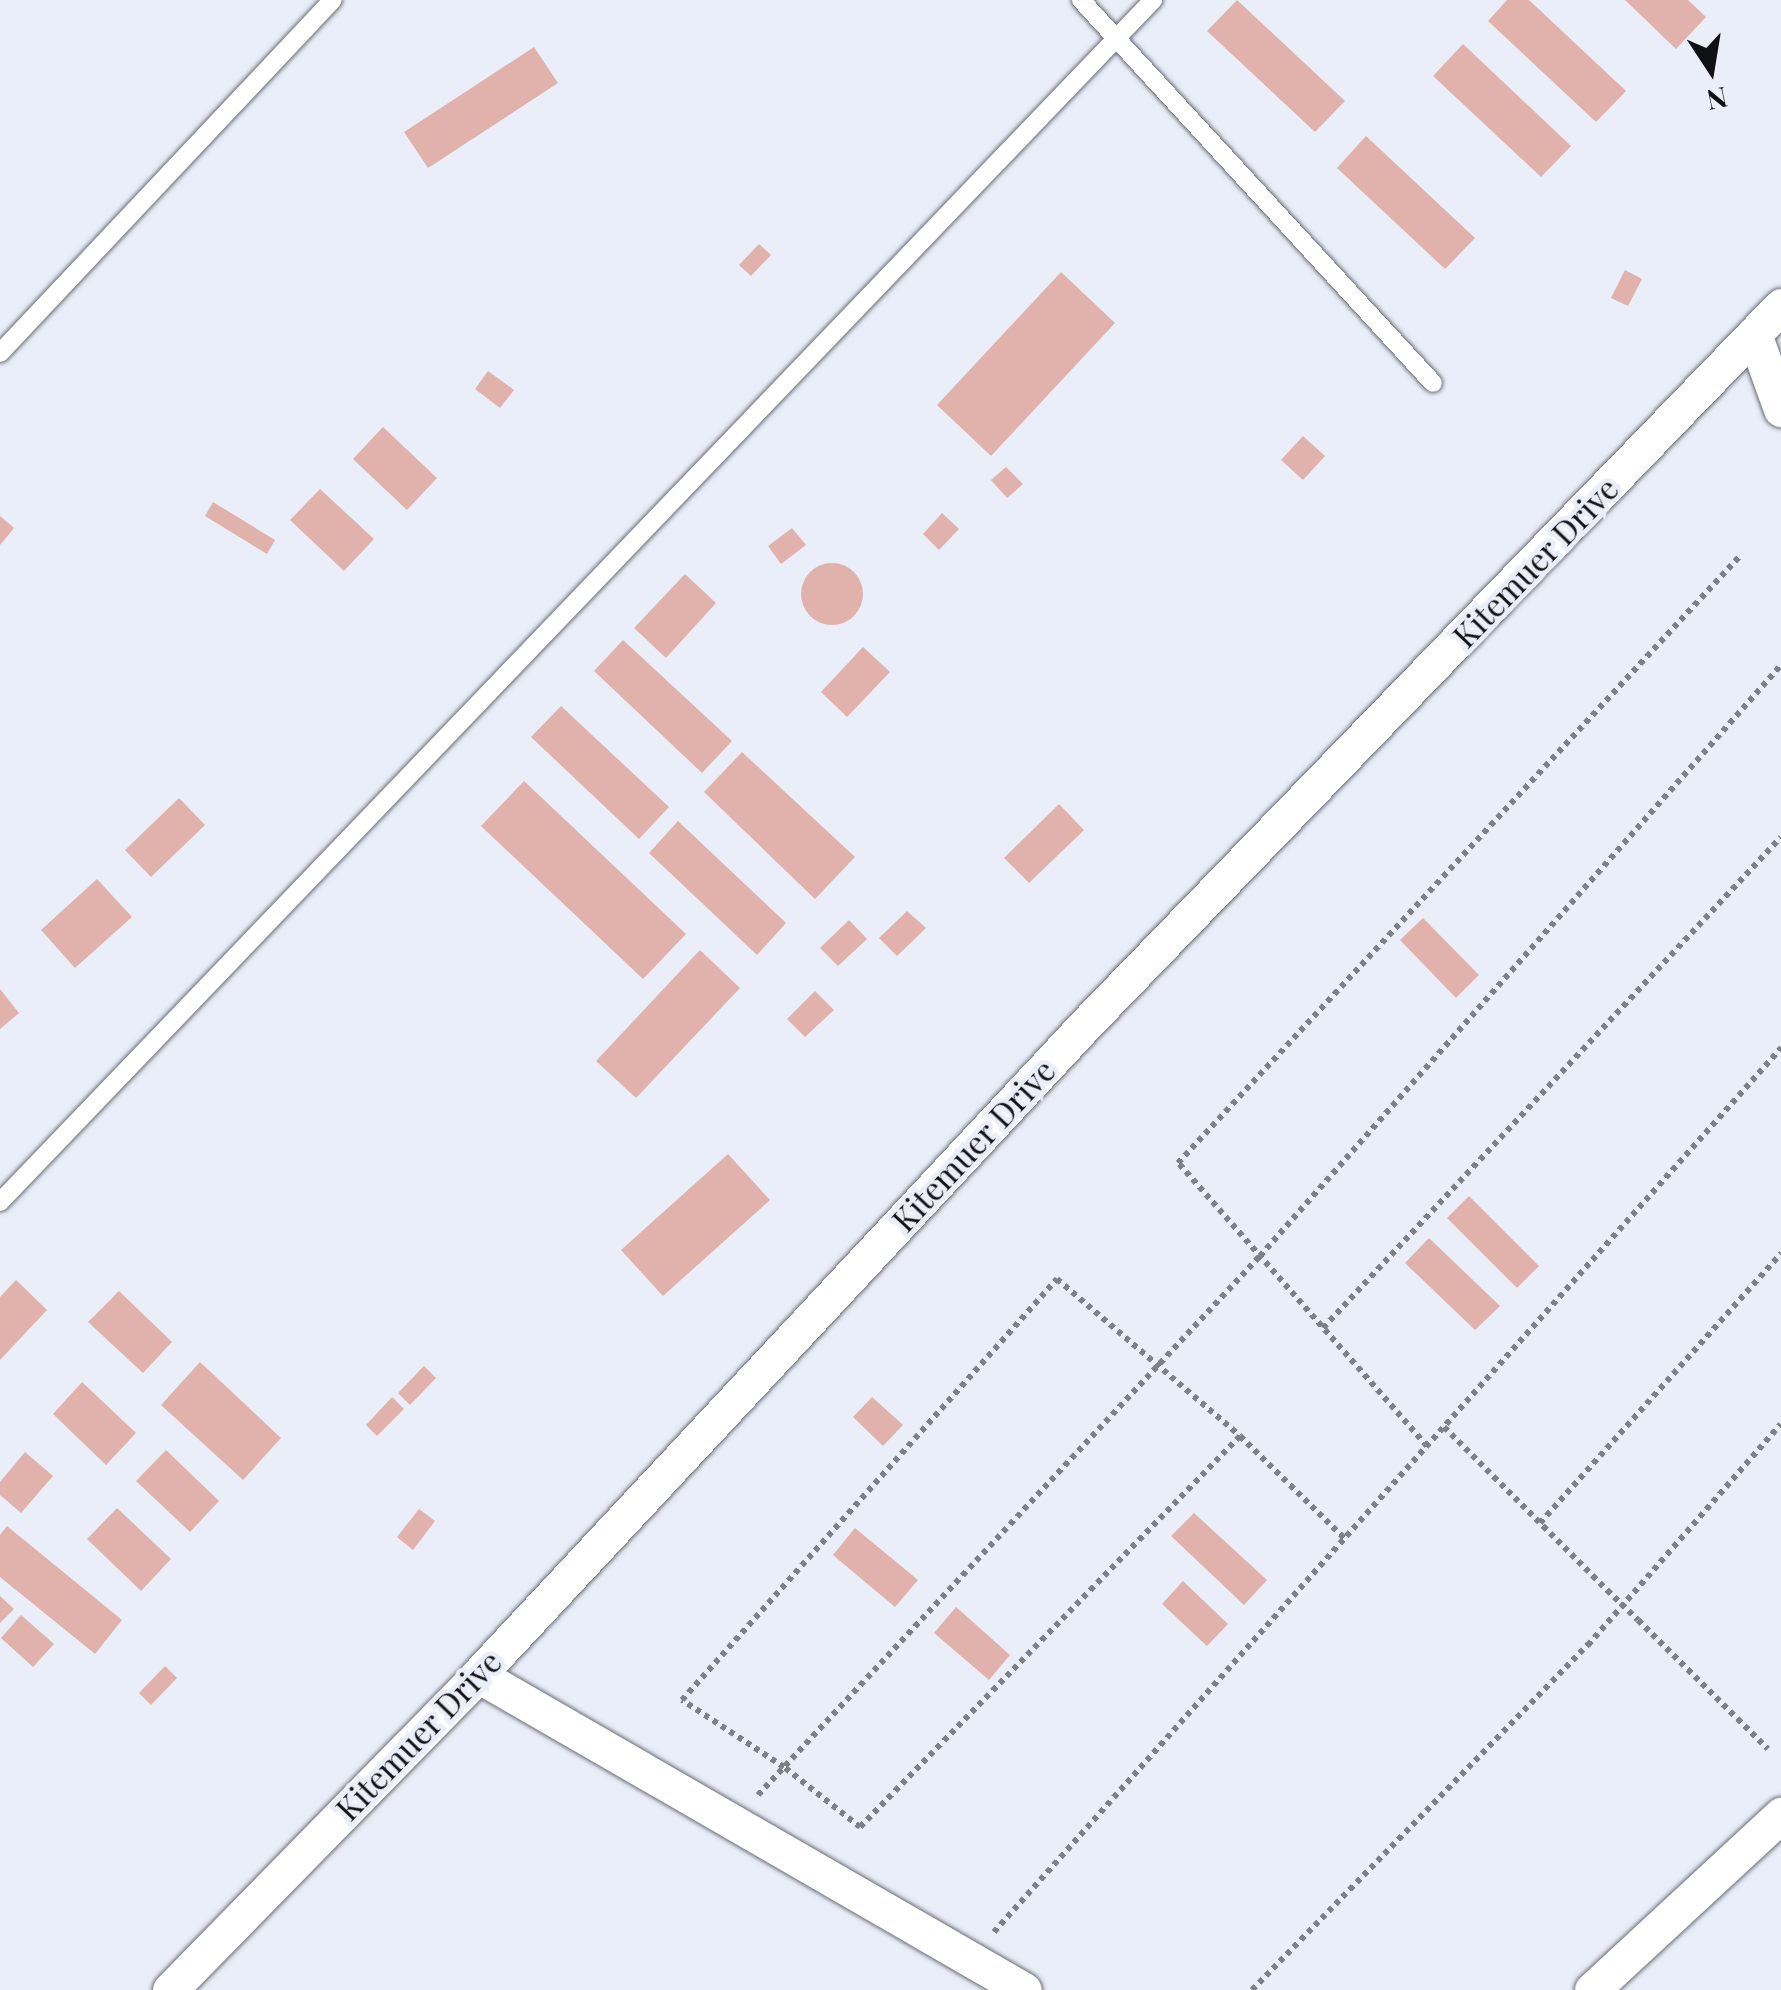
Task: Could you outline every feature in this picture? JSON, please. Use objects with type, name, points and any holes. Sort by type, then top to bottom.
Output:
[{"type":"street","name":"Kitemuer Drive","points":[[170,1990],[478,1674],[1084,1026],[1781,306]]},
{"type":"street","points":[[1754,334],[1781,409]]},
{"type":"street","points":[[478,1674],[1024,1990]]},
{"type":"street","points":[[1592,1990],[1781,1815]]},
{"type":"lane","points":[[0,353],[333,0]]},
{"type":"lane","points":[[1082,0],[1433,383]]},
{"type":"lane","points":[[0,1202],[1153,0]]},
{"type":"path","points":[[1427,1446],[1178,1162],[1739,557]]},
{"type":"path","points":[[733,1821],[1260,1256],[1781,665]]},
{"type":"path","points":[[1323,1328],[1781,837]]},
{"type":"path","points":[[970,1958],[1781,1048]]},
{"type":"path","points":[[1540,1523],[1781,1253]]},
{"type":"path","points":[[1240,1436],[860,1826],[784,1767],[682,1700],[1058,1279],[1156,1368],[1240,1436],[1344,1538]]},
{"type":"path","points":[[1252,1990],[1588,1645],[1781,1424]]},
{"type":"path","points":[[1444,1427],[1768,1749]]},
{"type":"building","points":[[1237,0],[1345,101],[1315,132],[1207,31]]},
{"type":"building","points":[[1507,0],[1529,0],[1626,91],[1596,122],[1488,21]]},
{"type":"building","points":[[1625,0],[1688,0],[1706,17],[1676,49]]},
{"type":"building","points":[[1463,44],[1571,146],[1541,177],[1433,76]]},
{"type":"building","points":[[534,47],[558,83],[428,168],[404,132]]},
{"type":"building","points":[[1366,136],[1475,238],[1445,269],[1337,168]]},
{"type":"building","points":[[759,244],[771,255],[751,276],[739,265]]},
{"type":"building","points":[[1625,270],[1642,279],[1628,306],[1611,298]]},
{"type":"building","points":[[1061,272],[1115,323],[991,456],[937,405]]},
{"type":"building","points":[[488,371],[514,390],[500,408],[475,389]]},
{"type":"building","points":[[383,427],[437,478],[407,510],[353,459]]},
{"type":"building","points":[[1303,436],[1325,456],[1303,480],[1281,460]]},
{"type":"building","points":[[1006,467],[1023,484],[1007,498],[991,480]]},
{"type":"building","points":[[320,489],[374,539],[344,571],[290,520]]},
{"type":"building","points":[[213,502],[275,540],[267,554],[205,516]]},
{"type":"building","points":[[942,513],[959,529],[939,550],[923,534]]},
{"type":"building","points":[[0,516],[14,528],[0,545]]},
{"type":"building","points":[[792,528],[806,545],[781,564],[768,546]]},
{"type":"building","points":[[832,563],[854,572],[863,594],[854,616],[832,625],[810,616],[801,594],[810,572]]},
{"type":"building","points":[[685,574],[716,603],[666,658],[634,628]]},
{"type":"building","points":[[623,640],[732,741],[702,773],[594,671]]},
{"type":"building","points":[[863,647],[890,672],[847,717],[821,692]]},
{"type":"building","points":[[561,706],[669,807],[639,839],[531,737]]},
{"type":"building","points":[[742,752],[855,857],[815,899],[704,792]]},
{"type":"building","points":[[524,781],[686,934],[643,979],[481,826]]},
{"type":"building","points":[[179,798],[205,825],[151,877],[125,850]]},
{"type":"building","points":[[1059,804],[1084,830],[1029,883],[1004,858]]},
{"type":"building","points":[[678,821],[786,923],[757,955],[649,853]]},
{"type":"building","points":[[97,879],[132,917],[75,968],[41,930]]},
{"type":"building","points":[[907,911],[926,928],[897,956],[879,938]]},
{"type":"building","points":[[1423,918],[1479,975],[1456,998],[1400,940]]},
{"type":"building","points":[[849,920],[867,939],[838,966],[820,948]]},
{"type":"building","points":[[700,950],[740,988],[636,1098],[596,1061]]},
{"type":"building","points":[[0,989],[19,1013],[0,1029]]},
{"type":"building","points":[[815,991],[834,1010],[805,1037],[787,1019]]},
{"type":"building","points":[[728,1154],[770,1200],[663,1296],[621,1250]]},
{"type":"building","points":[[1469,1196],[1539,1266],[1517,1288],[1447,1218]]},
{"type":"building","points":[[1429,1238],[1500,1306],[1475,1330],[1405,1263]]},
{"type":"building","points":[[16,1280],[47,1310],[0,1360],[0,1297]]},
{"type":"building","points":[[119,1291],[172,1342],[143,1373],[88,1322]]},
{"type":"building","points":[[200,1362],[281,1438],[243,1480],[161,1405]]},
{"type":"building","points":[[424,1366],[436,1378],[410,1405],[398,1393]]},
{"type":"building","points":[[82,1382],[136,1433],[106,1465],[53,1414]]},
{"type":"building","points":[[392,1397],[404,1409],[377,1436],[366,1425]]},
{"type":"building","points":[[872,1397],[903,1425],[883,1446],[853,1417]]},
{"type":"building","points":[[166,1450],[219,1501],[190,1532],[136,1481]]},
{"type":"building","points":[[25,1452],[53,1476],[21,1513],[0,1495],[0,1482]]},
{"type":"building","points":[[117,1508],[171,1559],[141,1591],[87,1539]]},
{"type":"building","points":[[419,1509],[435,1521],[413,1550],[397,1537]]},
{"type":"building","points":[[1194,1513],[1267,1580],[1244,1605],[1171,1536]]},
{"type":"building","points":[[7,1526],[122,1620],[95,1654],[0,1577],[0,1535]]},
{"type":"building","points":[[855,1528],[918,1580],[895,1607],[833,1555]]},
{"type":"building","points":[[1183,1581],[1228,1624],[1207,1646],[1162,1604]]},
{"type":"building","points":[[0,1596],[14,1609],[0,1623]]},
{"type":"building","points":[[956,1607],[1010,1655],[989,1680],[934,1633]]},
{"type":"building","points":[[21,1615],[54,1644],[33,1667],[1,1638]]},
{"type":"building","points":[[165,1666],[177,1678],[151,1705],[139,1693]]}]
